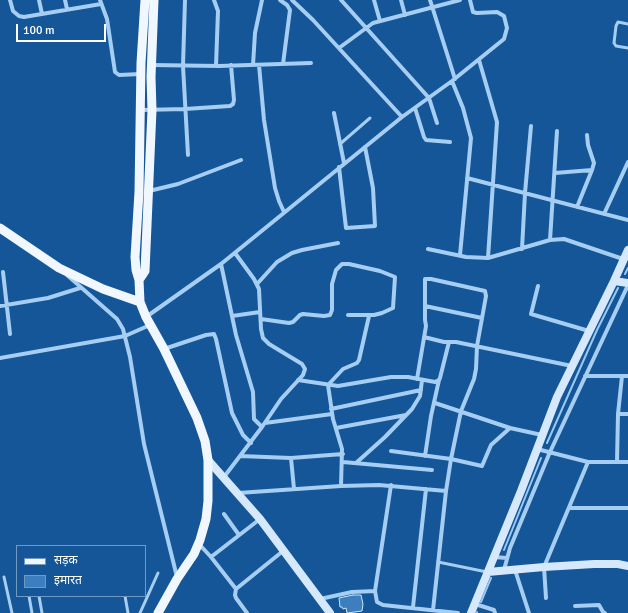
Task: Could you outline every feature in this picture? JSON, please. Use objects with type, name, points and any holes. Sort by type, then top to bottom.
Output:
[{"type":"main road","points":[[144,0],[141,63],[144,192]]},
{"type":"main road","points":[[154,0],[152,110],[144,192],[135,257],[136,270],[139,280],[140,302],[197,418],[205,441],[208,460],[208,501],[206,519],[194,554],[177,579],[158,613]]},
{"type":"main road","points":[[0,228],[59,268],[103,289],[140,302]]},
{"type":"main road","points":[[471,613],[557,397],[628,250]]},
{"type":"main road","points":[[614,281],[628,284]]},
{"type":"main road","points":[[208,460],[260,519],[320,599],[327,612]]},
{"type":"main road","points":[[488,572],[594,564],[618,564],[628,566]]},
{"type":"street","points":[[10,0],[13,11],[19,16],[30,16],[67,10],[101,2],[107,19],[116,72],[119,75],[141,74]]},
{"type":"street","points":[[39,0],[42,14]]},
{"type":"street","points":[[65,0],[67,10]]},
{"type":"street","points":[[185,0],[183,66],[188,155]]},
{"type":"street","points":[[214,0],[218,11],[216,66]]},
{"type":"street","points":[[253,65],[253,46],[262,0]]},
{"type":"street","points":[[280,0],[287,5],[290,10],[283,64]]},
{"type":"street","points":[[292,0],[313,20],[402,117]]},
{"type":"street","points":[[341,0],[429,98],[437,124]]},
{"type":"street","points":[[374,0],[380,21]]},
{"type":"street","points":[[401,0],[405,15]]},
{"type":"street","points":[[430,0],[472,138],[460,255]]},
{"type":"street","points":[[339,48],[373,23],[460,0]]},
{"type":"street","points":[[0,358],[125,336],[148,321],[235,253],[402,117],[454,80],[504,39],[507,28],[504,16],[497,12],[473,12],[470,0]]},
{"type":"street","points":[[479,60],[497,122],[488,258]]},
{"type":"street","points":[[141,63],[152,65],[183,66],[311,63]]},
{"type":"street","points":[[141,110],[226,107],[233,104],[234,100],[231,65]]},
{"type":"street","points":[[259,65],[264,120],[275,188],[284,212]]},
{"type":"street","points":[[415,108],[426,140],[450,142]]},
{"type":"street","points":[[334,113],[344,163]]},
{"type":"street","points":[[522,249],[531,126]]},
{"type":"street","points":[[550,240],[557,131]]},
{"type":"street","points":[[577,207],[594,163],[588,145],[587,135]]},
{"type":"street","points":[[339,168],[346,228],[375,226],[373,188],[365,147]]},
{"type":"street","points":[[144,192],[178,184],[241,160]]},
{"type":"street","points":[[604,214],[628,162]]},
{"type":"street","points":[[555,173],[592,170]]},
{"type":"street","points":[[467,178],[628,220]]},
{"type":"street","points":[[428,249],[488,258],[550,240],[564,239],[623,259]]},
{"type":"street","points":[[257,284],[277,262],[288,255],[302,250],[338,243]]},
{"type":"street","points":[[224,477],[251,443],[281,399],[305,372],[305,367],[265,340],[262,334],[260,319],[260,294],[257,284],[235,253]]},
{"type":"street","points":[[221,264],[232,316],[253,392],[254,419],[264,425],[332,414]]},
{"type":"street","points":[[260,319],[290,323],[303,314],[324,316],[330,315],[332,310],[332,284],[336,270],[342,264],[349,264],[380,271],[395,277],[393,308],[382,313],[369,316],[348,315]]},
{"type":"street","points":[[59,268],[116,319],[125,336],[130,357],[144,444],[177,579]]},
{"type":"street","points":[[3,272],[10,334]]},
{"type":"street","points":[[417,379],[426,326],[425,279],[485,291],[486,296],[476,346],[476,369],[474,379],[461,411],[451,459],[432,610]]},
{"type":"street","points":[[504,571],[510,548],[550,452],[628,284]]},
{"type":"street","points":[[538,286],[531,314],[589,331]]},
{"type":"street","points":[[0,306],[48,298],[80,288]]},
{"type":"street","points":[[425,306],[482,318]]},
{"type":"street","points":[[232,316],[260,312]]},
{"type":"street","points":[[328,385],[343,369],[357,363],[359,360],[369,316]]},
{"type":"street","points":[[164,349],[206,335],[214,334],[232,413],[239,429],[251,443]]},
{"type":"street","points":[[424,337],[444,342],[456,342],[476,346],[572,367]]},
{"type":"street","points":[[425,456],[431,416],[449,342]]},
{"type":"street","points":[[585,376],[628,376]]},
{"type":"street","points":[[617,462],[618,414],[622,376]]},
{"type":"street","points":[[298,380],[328,385],[350,385],[392,377],[435,382],[439,380]]},
{"type":"street","points":[[356,463],[406,416],[418,401],[422,390],[422,380]]},
{"type":"street","points":[[328,385],[332,414],[343,454],[341,486]]},
{"type":"street","points":[[331,409],[422,390]]},
{"type":"street","points":[[435,403],[510,428],[542,435]]},
{"type":"street","points":[[618,414],[628,414]]},
{"type":"street","points":[[336,428],[406,416]]},
{"type":"street","points":[[391,451],[451,459],[482,466],[491,445],[510,428]]},
{"type":"street","points":[[537,449],[588,462],[628,462]]},
{"type":"street","points":[[240,456],[291,458],[343,454]]},
{"type":"street","points":[[291,458],[294,489]]},
{"type":"street","points":[[342,462],[432,470]]},
{"type":"street","points":[[546,598],[544,567],[588,462]]},
{"type":"street","points":[[238,493],[341,486],[391,486],[446,491]]},
{"type":"street","points":[[391,486],[375,592],[376,599],[380,604],[458,613]]},
{"type":"street","points":[[413,607],[426,489]]},
{"type":"street","points":[[569,508],[628,508]]},
{"type":"street","points":[[224,514],[239,535]]},
{"type":"street","points":[[211,557],[260,519]]},
{"type":"street","points":[[198,543],[236,589],[236,598],[247,613]]},
{"type":"street","points":[[236,589],[283,551]]},
{"type":"street","points":[[494,557],[507,558]]},
{"type":"street","points":[[515,570],[530,613]]},
{"type":"street","points":[[320,599],[352,592],[375,592]]},
{"type":"street","points":[[475,604],[494,610],[494,613]]},
{"type":"street","points":[[575,606],[599,604],[603,613]]},
{"type":"lane","points":[[628,24],[618,22],[616,26],[614,43],[616,46],[628,48]]},
{"type":"lane","points":[[340,144],[370,118]]},
{"type":"lane","points":[[438,562],[488,572]]},
{"type":"lane","points":[[140,613],[158,573]]},
{"type":"lane","points":[[4,577],[12,613]]},
{"type":"lane","points":[[29,597],[32,613]]},
{"type":"lane","points":[[38,597],[42,613]]},
{"type":"lane","points":[[125,597],[128,613]]},
{"type":"building","points":[[361,595],[363,604],[362,611],[347,613],[346,608],[343,609],[340,607],[339,598]]},
{"type":"waterway","points":[[625,274],[628,268]]},
{"type":"waterway","points":[[547,443],[597,330],[618,288]]},
{"type":"waterway","points":[[504,550],[541,458]]},
{"type":"waterway","points":[[481,602],[491,578]]}]
